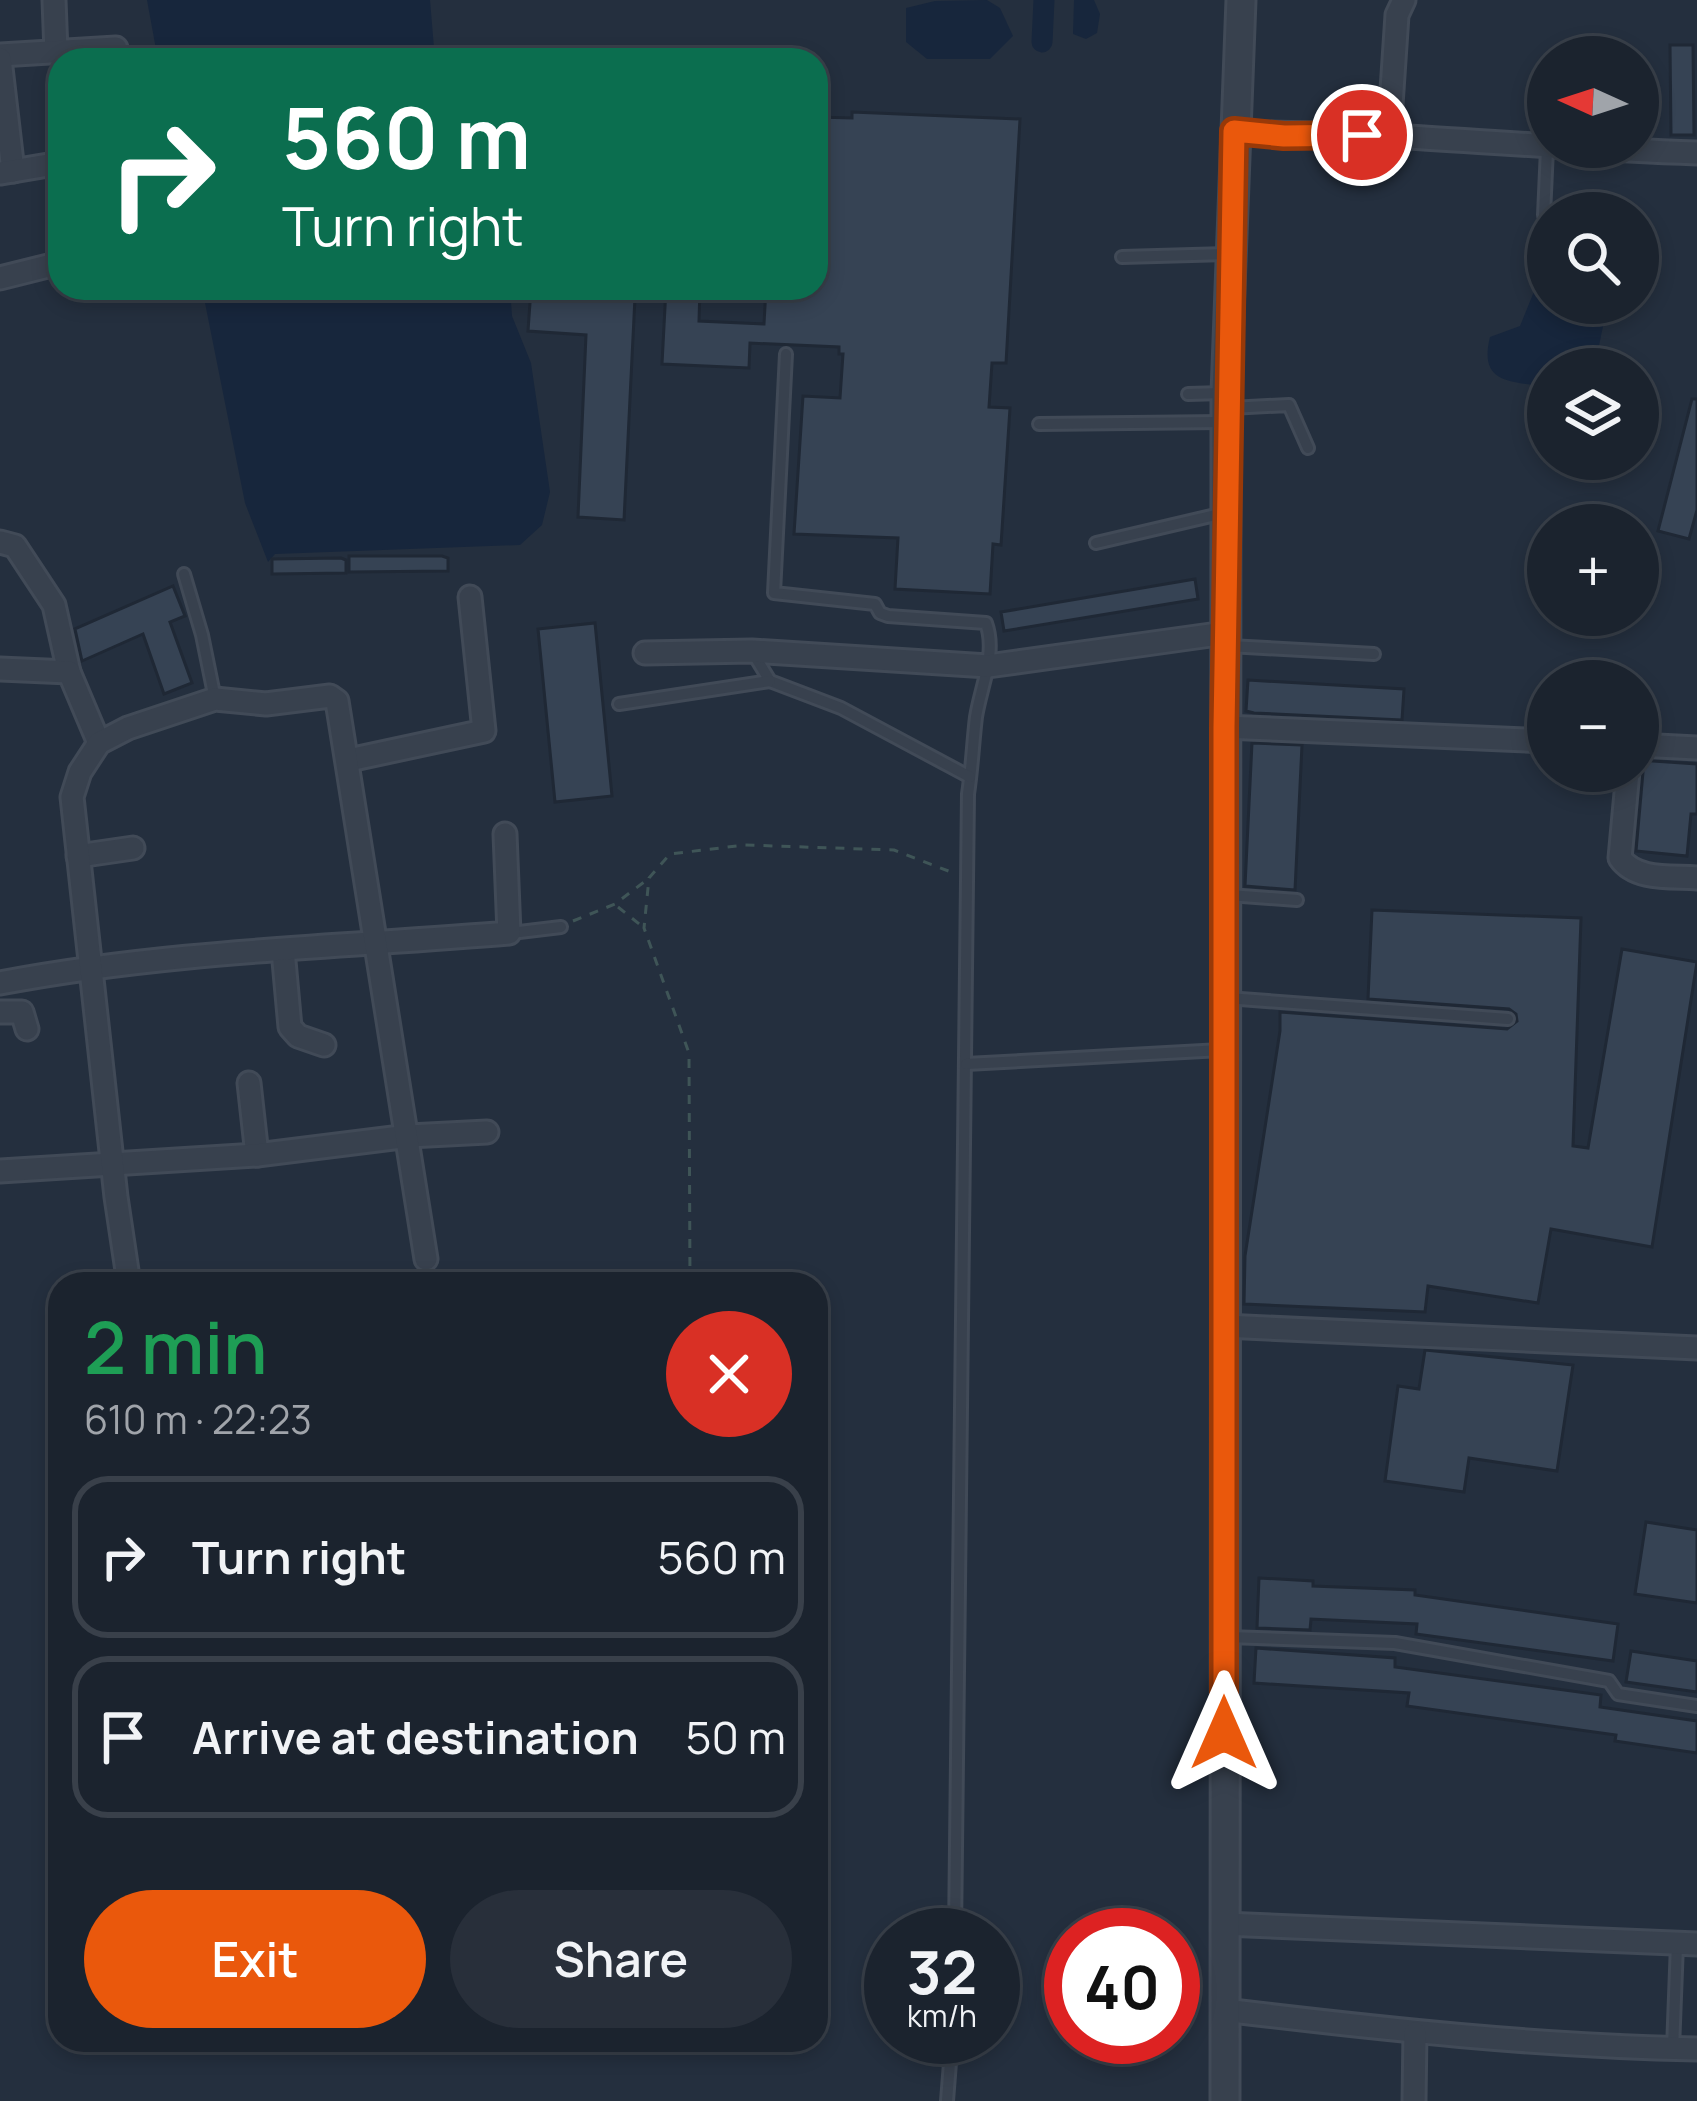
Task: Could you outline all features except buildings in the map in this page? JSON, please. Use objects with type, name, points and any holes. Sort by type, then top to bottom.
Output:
[{"type":"street","points":[[55,0],[56,48]]},
{"type":"street","points":[[1225,2101],[1224,727],[1227,408],[1240,0]]},
{"type":"street","points":[[1389,135],[1397,15],[1404,0]]},
{"type":"street","points":[[48,53],[0,57],[7,172],[48,166]]},
{"type":"street","points":[[1234,131],[1284,136],[1389,135],[1527,147]]},
{"type":"street","points":[[1659,152],[1697,153]]},
{"type":"street","points":[[0,278],[48,266]]},
{"type":"street","points":[[0,542],[15,546],[54,604],[69,672],[99,743]]},
{"type":"street","points":[[349,760],[484,731],[470,597]]},
{"type":"street","points":[[645,653],[752,651],[988,666],[1225,639]]},
{"type":"street","points":[[0,669],[69,672]]},
{"type":"street","points":[[128,1272],[72,797],[80,772],[99,743],[128,728],[214,699],[266,704],[330,696],[337,701],[426,1259]]},
{"type":"street","points":[[1224,727],[1527,740]]},
{"type":"street","points":[[1659,747],[1697,748]]},
{"type":"street","points":[[1626,792],[1620,858],[1627,868],[1697,878]]},
{"type":"street","points":[[0,983],[283,950],[509,933],[506,834]]},
{"type":"street","points":[[78,856],[133,848]]},
{"type":"street","points":[[283,950],[290,1027],[298,1036],[324,1045]]},
{"type":"street","points":[[0,1012],[22,1012],[27,1029]]},
{"type":"street","points":[[249,1083],[257,1155]]},
{"type":"street","points":[[0,1171],[257,1155],[409,1136],[487,1132]]},
{"type":"street","points":[[1224,1327],[1697,1348]]},
{"type":"street","points":[[1225,1924],[1687,1943]]},
{"type":"street","points":[[1224,2010],[1414,2033],[1697,2049]]},
{"type":"street","points":[[1414,2033],[1414,2101]]},
{"type":"lane","points":[[1122,257],[1231,254]]},
{"type":"lane","points":[[786,354],[774,593],[875,604],[888,616],[986,623],[988,666],[976,717],[970,776],[956,1908]]},
{"type":"lane","points":[[1188,394],[1227,408]]},
{"type":"lane","points":[[1040,424],[1289,405],[1307,448]]},
{"type":"lane","points":[[1096,543],[1227,512]]},
{"type":"lane","points":[[184,574],[214,699]]},
{"type":"lane","points":[[1225,639],[1373,654]]},
{"type":"lane","points":[[752,651],[770,681]]},
{"type":"lane","points":[[619,704],[770,681],[841,708],[970,776]]},
{"type":"lane","points":[[1224,895],[1297,900]]},
{"type":"lane","points":[[509,933],[566,924]]},
{"type":"lane","points":[[1224,998],[1508,1019]]},
{"type":"lane","points":[[966,1064],[1224,1049]]},
{"type":"lane","points":[[1224,1637],[1395,1643],[1610,1681],[1618,1694],[1697,1706]]},
{"type":"lane","points":[[1673,2049],[1687,1943]]},
{"type":"lane","points":[[947,2101],[950,2064]]},
{"type":"path","points":[[566,924],[615,904],[650,878],[670,854],[746,845],[894,850],[970,879]]},
{"type":"path","points":[[650,878],[644,928],[689,1053],[690,1272]]},
{"type":"path","points":[[615,904],[644,928]]},
{"type":"water","points":[[147,0],[430,0],[434,48],[156,48]]},
{"type":"water","points":[[987,0],[1000,8],[1013,36],[990,59],[927,59],[906,42],[906,8],[935,1]]},
{"type":"water","points":[[1074,0],[1094,0],[1100,14],[1097,33],[1086,39],[1073,34]]},
{"type":"water","points":[[204,300],[511,300],[512,316],[531,363],[550,492],[542,525],[520,545],[275,554],[268,562],[245,503]]},
{"type":"water","points":[[1527,309],[1527,324],[1604,324],[1598,348],[1527,348],[1527,384],[1501,378],[1489,364],[1490,337],[1520,326]]},
{"type":"waterway","points":[[1042,42],[1044,0]]},
{"type":"route","points":[[1224,1733],[1226,393],[1234,131],[1362,135]]}]
